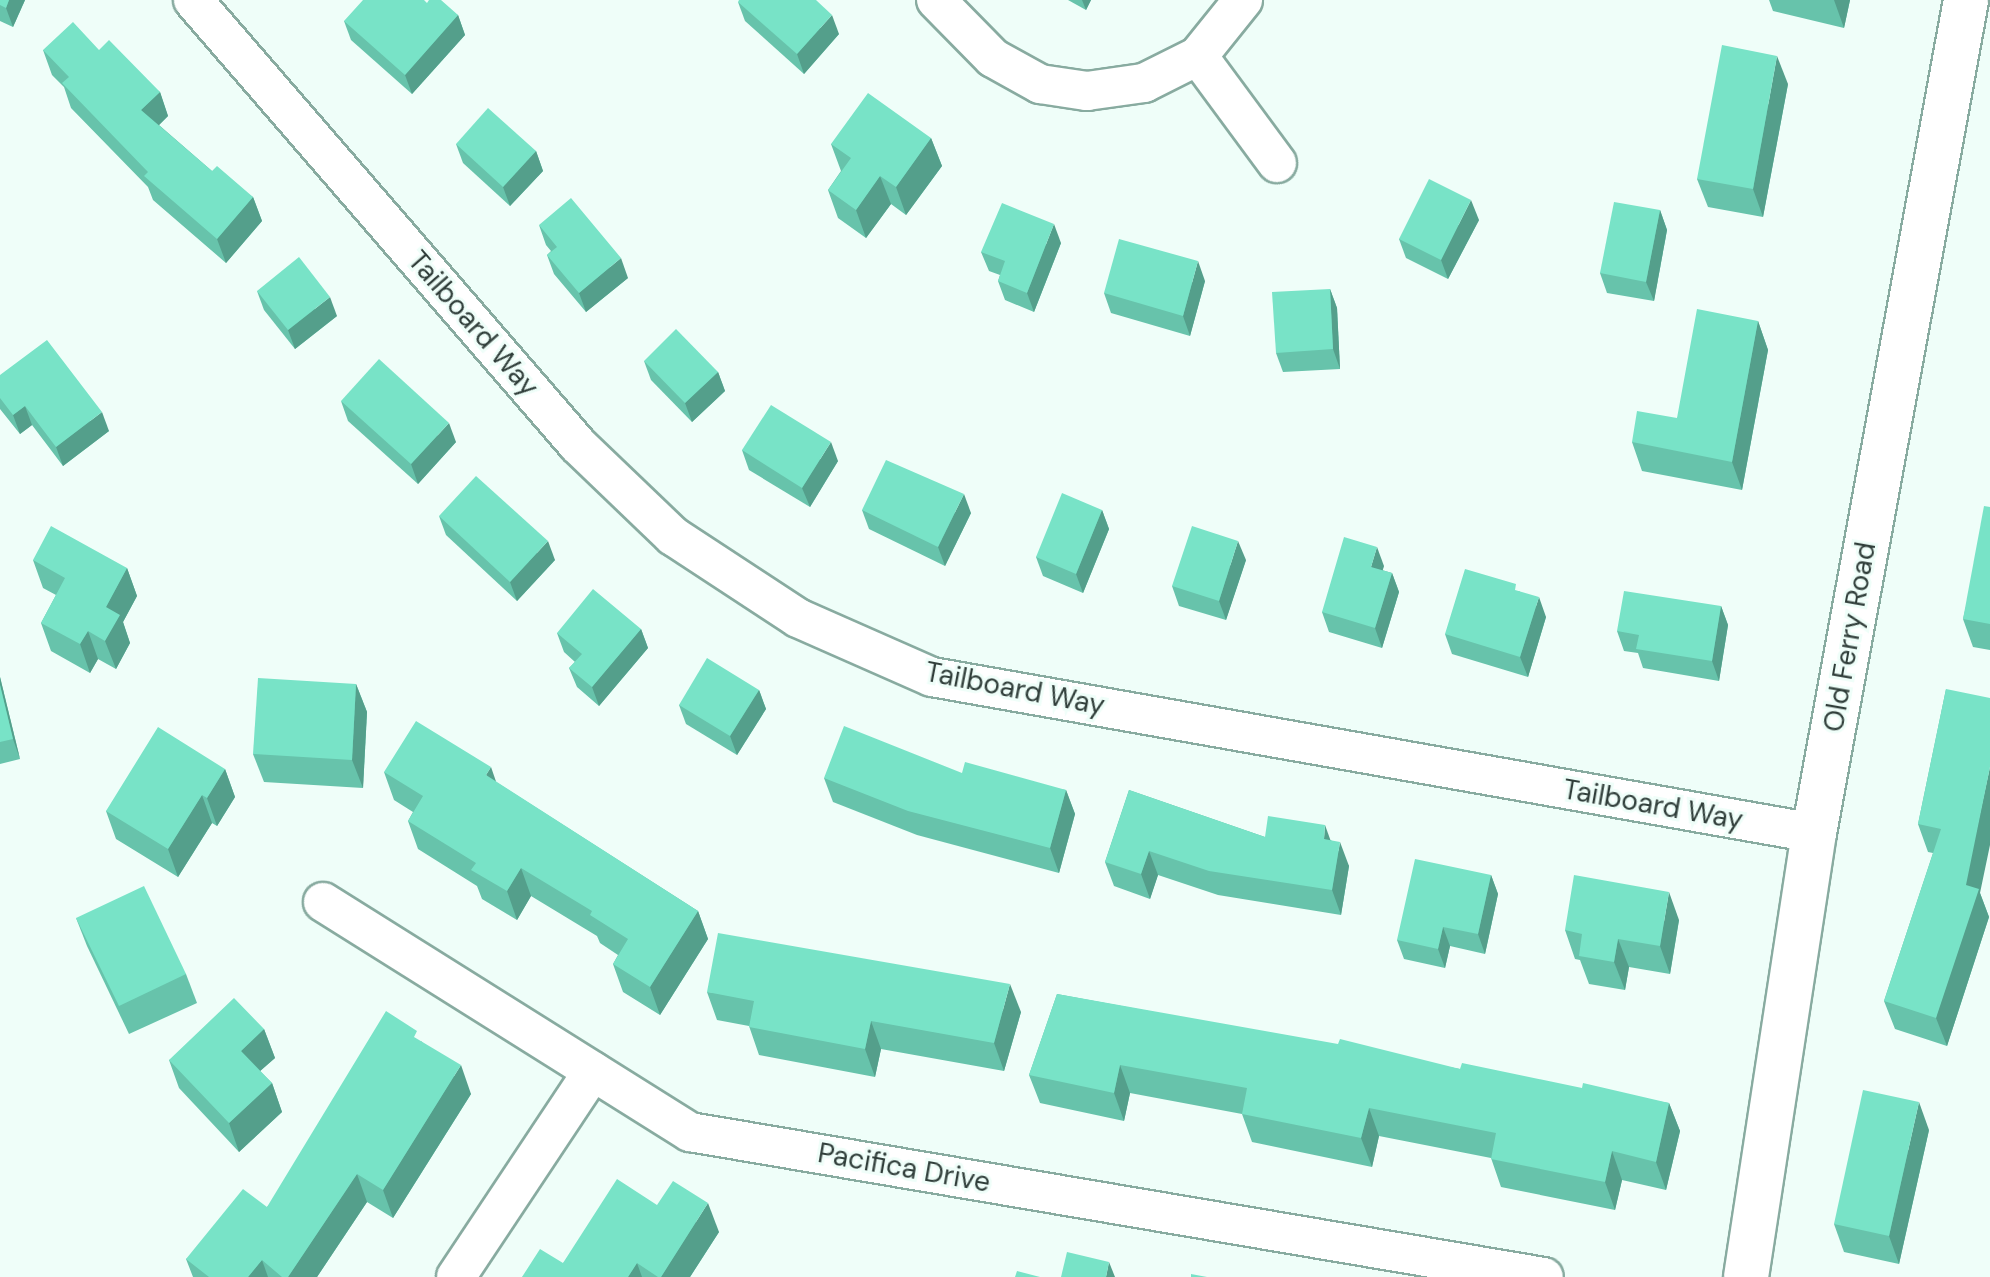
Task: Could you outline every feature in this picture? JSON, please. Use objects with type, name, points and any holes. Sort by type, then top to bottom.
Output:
[{"type":"street","name":"Tailboard Way","points":[[193,0],[578,445],[673,536],[798,618],[932,677],[1814,833]]},
{"type":"street","points":[[936,0],[993,58],[1040,84],[1087,91],[1144,83],[1198,56],[1243,0]]},
{"type":"street","name":"Old Ferry Road","points":[[1746,1277],[1814,833],[1966,0]]},
{"type":"street","points":[[1198,56],[1277,163]]},
{"type":"street","name":"Pacifica Drive","points":[[323,902],[690,1132],[1476,1271],[1544,1277]]},
{"type":"street","points":[[456,1277],[593,1071]]},
{"type":"building","points":[[0,0],[9,0],[6,8],[0,5]]},
{"type":"building","points":[[363,0],[424,0],[427,3],[429,0],[441,0],[458,15],[405,75],[344,21]]},
{"type":"building","points":[[739,0],[816,0],[832,15],[797,54]]},
{"type":"building","points":[[73,22],[99,50],[109,40],[160,92],[141,110],[212,171],[217,166],[253,197],[217,239],[144,176],[148,172],[62,83],[69,77],[43,50]]},
{"type":"building","points":[[1722,45],[1777,56],[1753,189],[1697,179]]},
{"type":"building","points":[[868,93],[931,138],[896,187],[880,176],[856,210],[828,190],[851,158],[831,144]]},
{"type":"building","points":[[488,108],[536,151],[503,187],[456,144]]},
{"type":"building","points":[[1429,179],[1471,200],[1441,260],[1399,239]]},
{"type":"building","points":[[571,198],[621,258],[579,293],[547,255],[557,247],[539,225]]},
{"type":"building","points":[[1614,202],[1660,210],[1646,282],[1600,273]]},
{"type":"building","points":[[1002,203],[1054,224],[1027,293],[998,281],[1005,261],[981,252]]},
{"type":"building","points":[[1119,239],[1198,261],[1183,316],[1104,293]]},
{"type":"building","points":[[299,257],[330,297],[288,330],[257,291]]},
{"type":"building","points":[[1330,289],[1333,349],[1276,353],[1272,292]]},
{"type":"building","points":[[1697,309],[1758,321],[1732,462],[1632,442],[1637,411],[1677,418]]},
{"type":"building","points":[[676,329],[718,372],[685,403],[644,361]]},
{"type":"building","points":[[47,340],[102,412],[56,447],[25,406],[13,415],[0,398],[0,375]]},
{"type":"building","points":[[379,359],[449,423],[411,464],[341,401]]},
{"type":"building","points":[[771,405],[831,442],[802,488],[742,450]]},
{"type":"building","points":[[886,460],[964,494],[938,547],[862,510]]},
{"type":"building","points":[[476,476],[548,541],[510,582],[439,516]]},
{"type":"building","points":[[1062,493],[1102,510],[1076,574],[1036,557]]},
{"type":"building","points":[[1984,506],[1990,507],[1990,624],[1963,619]]},
{"type":"building","points":[[51,526],[127,568],[106,607],[120,615],[105,641],[88,631],[80,644],[41,623],[65,578],[33,560]]},
{"type":"building","points":[[1192,526],[1238,541],[1219,601],[1172,586]]},
{"type":"building","points":[[1344,537],[1377,547],[1371,567],[1392,573],[1375,628],[1322,612]]},
{"type":"building","points":[[1465,569],[1516,584],[1515,590],[1539,597],[1520,657],[1445,634]]},
{"type":"building","points":[[593,589],[641,629],[592,687],[569,668],[582,654],[557,633]]},
{"type":"building","points":[[1624,591],[1721,606],[1712,661],[1636,649],[1639,635],[1617,631]]},
{"type":"building","points":[[707,658],[759,690],[730,736],[679,705]]},
{"type":"building","points":[[258,678],[356,684],[352,760],[253,754]]},
{"type":"building","points":[[0,685],[13,739],[0,742]]},
{"type":"building","points":[[1946,689],[1990,698],[1990,767],[1966,885],[1979,889],[1936,1018],[1884,1001],[1941,829],[1918,824]]},
{"type":"building","points":[[416,721],[491,767],[486,775],[698,911],[650,987],[613,964],[628,939],[590,915],[592,911],[521,868],[507,891],[471,870],[476,863],[408,821],[423,796],[384,772]]},
{"type":"building","points":[[844,726],[962,773],[965,762],[1066,790],[1050,848],[908,811],[824,778]]},
{"type":"building","points":[[158,727],[225,769],[207,798],[202,795],[168,849],[106,811]]},
{"type":"building","points":[[1129,790],[1265,837],[1268,816],[1325,825],[1324,839],[1340,842],[1332,890],[1209,871],[1149,851],[1141,874],[1105,862]]},
{"type":"building","points":[[1415,859],[1491,875],[1478,934],[1443,927],[1438,949],[1397,940]]},
{"type":"building","points":[[1574,875],[1669,892],[1660,946],[1618,939],[1614,962],[1579,956],[1582,934],[1565,930]]},
{"type":"building","points":[[144,886],[186,974],[119,1006],[76,918]]},
{"type":"building","points":[[718,933],[1010,984],[994,1043],[871,1021],[865,1049],[749,1027],[754,1001],[707,992]]},
{"type":"building","points":[[1057,994],[1338,1044],[1340,1039],[1460,1069],[1462,1063],[1582,1088],[1583,1083],[1669,1103],[1656,1162],[1612,1151],[1605,1182],[1491,1159],[1496,1133],[1369,1108],[1361,1138],[1242,1114],[1247,1088],[1120,1065],[1114,1093],[1029,1075]]},
{"type":"building","points":[[234,998],[264,1029],[241,1051],[272,1083],[229,1123],[169,1060]]},
{"type":"building","points":[[386,1011],[417,1031],[414,1037],[461,1065],[383,1190],[357,1174],[288,1277],[282,1277],[262,1260],[248,1277],[209,1277],[186,1259],[243,1189],[267,1207]]},
{"type":"building","points":[[1863,1090],[1919,1102],[1889,1236],[1834,1224]]},
{"type":"building","points":[[617,1179],[657,1205],[673,1181],[708,1203],[661,1277],[637,1263],[628,1277],[522,1277],[540,1249],[563,1263]]},
{"type":"building","points":[[1067,1252],[1109,1262],[1106,1277],[1061,1277]]},
{"type":"building","points":[[1017,1271],[1040,1277],[1015,1277]]}]
